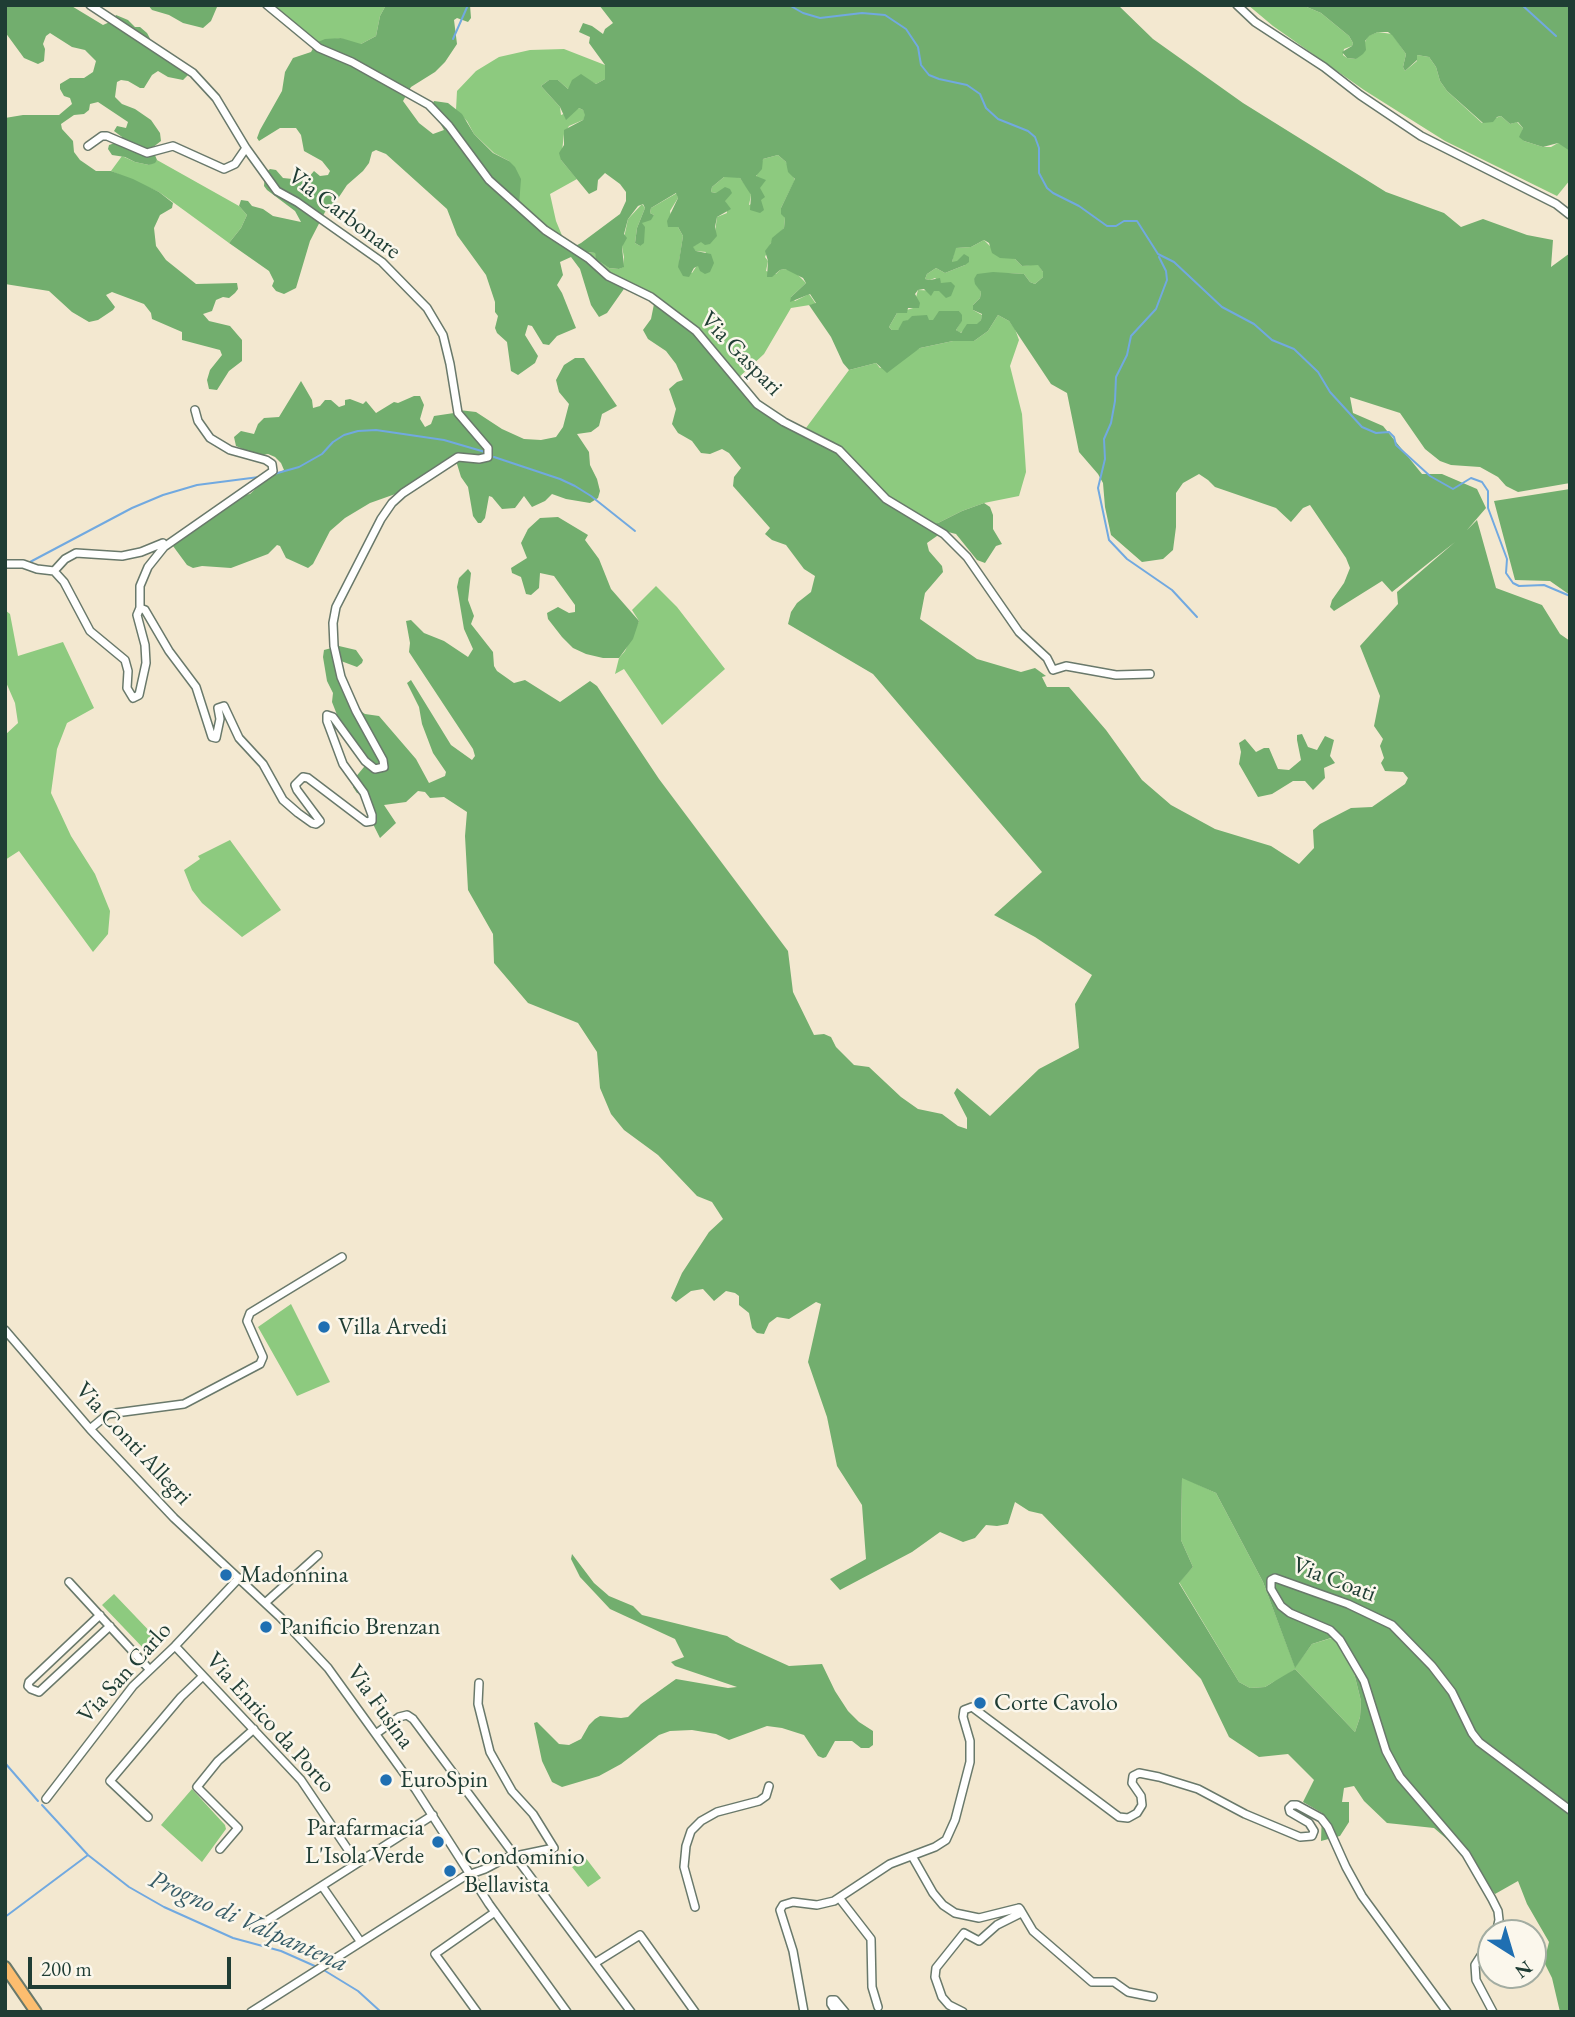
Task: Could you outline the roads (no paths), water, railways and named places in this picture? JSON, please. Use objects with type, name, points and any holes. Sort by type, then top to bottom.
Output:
[{"type":"highway","points":[[5,1967],[36,2012]]},
{"type":"highway","points":[[28,1999],[42,2012]]},
{"type":"street","name":"Via Carbonare","points":[[90,5],[193,73],[216,98],[246,148],[277,191],[298,202],[382,262],[427,308],[443,335],[458,413],[488,448],[488,457],[458,457],[392,503],[336,607],[333,623],[334,646],[341,677],[383,760],[384,767],[375,769],[365,761],[333,717],[327,715],[327,721],[344,764],[364,793],[372,821],[366,822],[303,777],[295,785],[320,821],[312,823],[298,813],[283,800],[263,764],[239,738],[224,706],[218,708],[220,719],[216,738],[212,737],[196,687],[145,610],[140,608]]},
{"type":"street","name":"Via Gaspari","points":[[267,5],[319,48],[352,62],[429,106],[449,126],[489,180],[545,230],[589,258],[608,276],[651,297],[687,324],[696,331],[757,404],[783,422],[839,450],[886,499],[944,534],[967,557],[1019,632],[1047,659],[1053,670],[1066,666],[1116,675],[1150,674]]},
{"type":"street","points":[[1237,5],[1255,22],[1421,136],[1568,212]]},
{"type":"street","points":[[88,146],[107,135],[147,153],[173,146],[223,169],[235,164],[246,148]]},
{"type":"street","points":[[5,564],[23,564],[54,571],[64,582],[89,631],[125,660],[127,688],[133,698],[139,695],[146,663],[145,645],[137,615],[141,586],[148,568],[164,547],[273,471],[272,464],[267,460],[230,450],[210,438],[198,421],[195,410]]},
{"type":"street","points":[[54,571],[65,559],[76,553],[122,556],[163,543],[164,547]]},
{"type":"street","points":[[90,1429],[108,1414],[184,1404],[260,1364],[263,1357],[247,1321],[250,1313],[342,1256]]},
{"type":"street","name":"Via Conti Allegri","points":[[5,1330],[90,1429],[174,1518],[239,1578]]},
{"type":"street","points":[[265,1603],[318,1555]]},
{"type":"street","name":"Via Fusina","points":[[239,1578],[328,1668],[377,1733],[495,1912],[566,2012]]},
{"type":"street","name":"Via San Carlo","points":[[46,1799],[132,1686],[175,1646],[239,1578]]},
{"type":"street","name":"Via Coati","points":[[1499,1919],[1492,1899],[1466,1854],[1401,1777],[1386,1751],[1364,1681],[1340,1640],[1330,1630],[1290,1613],[1281,1606],[1271,1589],[1271,1580],[1275,1578],[1348,1604],[1392,1625],[1452,1692],[1479,1742],[1570,1810]]},
{"type":"street","points":[[69,1582],[149,1669]]},
{"type":"street","points":[[100,1615],[29,1682],[31,1689],[39,1692],[110,1626]]},
{"type":"street","name":"Via Enrico da Porto","points":[[175,1646],[301,1780],[357,1863]]},
{"type":"street","points":[[148,1817],[110,1781],[181,1697],[203,1676]]},
{"type":"street","points":[[251,2012],[470,1874],[514,1856],[554,1848],[533,1814],[512,1791],[490,1752],[478,1704],[479,1683]]},
{"type":"street","points":[[804,2012],[793,1951],[780,1910],[787,1902],[817,1905],[840,1899],[864,1879],[890,1864],[946,1840],[955,1820],[970,1762],[970,1741],[962,1717],[968,1707],[972,1707],[1000,1725],[1119,1817],[1128,1818],[1137,1813],[1142,1805],[1141,1796],[1132,1783],[1133,1776],[1139,1773],[1198,1789],[1245,1814],[1300,1836],[1312,1836],[1314,1831],[1309,1823],[1290,1812],[1292,1805],[1321,1818],[1362,1896],[1447,2012]]},
{"type":"street","points":[[377,1733],[399,1717],[407,1715],[413,1719],[631,2012]]},
{"type":"street","points":[[220,1849],[237,1828],[197,1787],[218,1761],[254,1729]]},
{"type":"street","points":[[695,1908],[684,1867],[691,1831],[701,1821],[718,1812],[759,1801],[766,1796],[769,1786]]},
{"type":"street","points":[[254,1929],[433,1815]]},
{"type":"street","points":[[912,1856],[933,1893],[943,1905],[955,1913],[979,1918],[1019,1908]]},
{"type":"street","points":[[322,1886],[360,1941]]},
{"type":"street","points":[[840,1899],[871,1939],[872,1987],[878,2007]]},
{"type":"street","points":[[1019,1908],[1033,1931],[1093,1982],[1114,1982],[1128,1992],[1153,1997]]},
{"type":"street","points":[[963,2012],[949,2005],[942,1997],[935,1977],[936,1968],[964,1933],[979,1941],[997,1925],[1019,1914],[1019,1908]]},
{"type":"street","points":[[477,2012],[435,1954],[495,1912]]},
{"type":"street","points":[[595,1963],[640,1935],[695,2012]]},
{"type":"street","points":[[1477,1962],[1477,1982]]},
{"type":"street","points":[[1481,1989],[1493,2012]]},
{"type":"street","points":[[836,2012],[831,2000],[835,2000],[845,2012]]},
{"type":"waterway","points":[[453,39],[468,5]]},
{"type":"waterway","points":[[789,5],[820,18],[862,13],[885,15],[906,29],[918,47],[921,65],[929,75],[967,85],[980,94],[986,108],[998,119],[1028,131],[1035,137],[1039,148],[1039,173],[1053,193],[1079,206],[1107,226],[1116,226],[1124,221],[1137,221],[1158,254],[1174,262],[1222,307],[1254,324],[1272,340],[1294,349],[1318,372],[1330,392],[1362,427],[1376,433],[1389,432],[1396,445],[1430,476],[1453,489],[1471,478],[1482,482],[1488,491],[1488,508],[1507,559],[1506,573],[1513,583],[1519,586],[1544,585],[1570,596]]},
{"type":"waterway","points":[[1522,5],[1556,36]]},
{"type":"waterway","points":[[1159,257],[1167,280],[1156,309],[1131,336],[1127,355],[1116,377],[1115,401],[1111,423],[1104,439],[1105,459],[1098,488],[1109,540],[1127,559],[1172,590],[1197,617]]},
{"type":"waterway","points":[[274,474],[299,467],[322,454],[344,435],[358,431],[376,430],[444,440],[485,452]]},
{"type":"waterway","points":[[494,457],[575,486],[635,531]]},
{"type":"waterway","points":[[30,562],[132,508],[163,495],[197,485],[259,477]]},
{"type":"waterway","name":"Progno di Valpantena","points":[[5,1763],[38,1801]]},
{"type":"waterway","name":"Progno di Valpantena","points":[[42,1805],[88,1855],[129,1887],[164,1907],[233,1938],[281,1951],[317,1967]]},
{"type":"waterway","points":[[5,1917],[88,1855]]},
{"type":"waterway","name":"Progno di Valpantena","points":[[322,1969],[358,1991],[381,2012]]},
{"type":"place","name":"Villa Arvedi","points":[[324,1327]]},
{"type":"place","name":"Madonnina","points":[[226,1575]]},
{"type":"place","name":"Panificio Brenzan","points":[[266,1627]]},
{"type":"place","name":"Corte Cavolo","points":[[980,1703]]},
{"type":"place","name":"EuroSpin","points":[[386,1780]]},
{"type":"place","name":"Parafarmacia L'Isola Verde","points":[[438,1842]]},
{"type":"place","name":"Condominio Bellavista","points":[[450,1871]]}]
